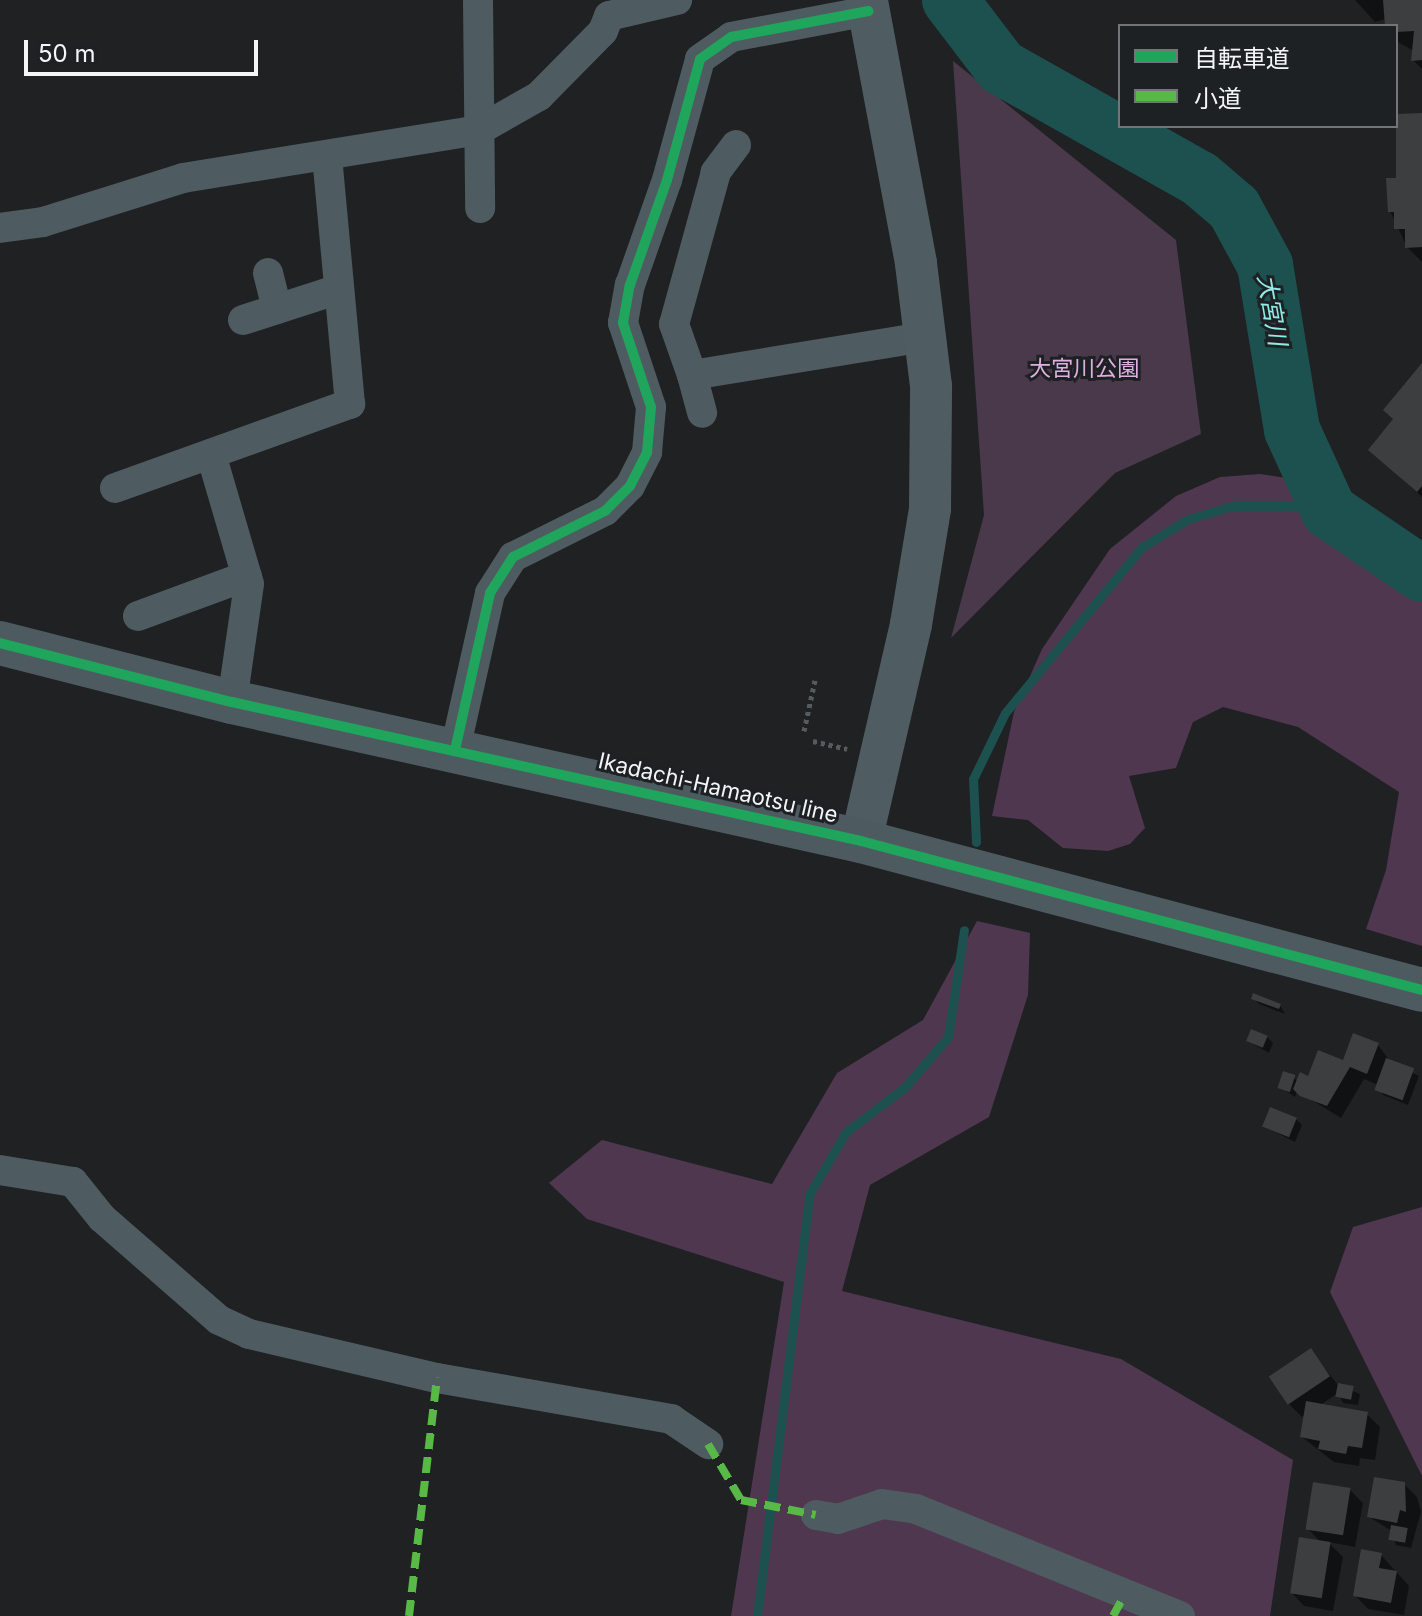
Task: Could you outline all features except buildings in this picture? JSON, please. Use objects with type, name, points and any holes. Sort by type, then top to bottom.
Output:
[{"type":"main road","name":"Ikadachi-Hamaotsu line","points":[[3,648],[232,702],[861,841],[1422,990]]},
{"type":"street","points":[[478,0],[480,208]]},
{"type":"street","points":[[0,228],[43,222],[183,178],[479,130],[539,96],[603,31],[609,16],[677,0]]},
{"type":"street","points":[[455,750],[490,593],[513,557],[605,511],[630,486],[647,452],[651,407],[623,323],[630,285],[667,180],[700,59],[731,37],[868,6],[925,337],[931,386],[930,509],[911,624],[861,841]]},
{"type":"street","points":[[702,413],[674,324],[716,172],[736,145]]},
{"type":"street","points":[[115,488],[350,404],[327,155]]},
{"type":"street","points":[[268,273],[277,309]]},
{"type":"street","points":[[243,320],[339,289]]},
{"type":"street","points":[[692,375],[925,337]]},
{"type":"street","points":[[211,454],[247,576],[232,702]]},
{"type":"street","points":[[138,616],[247,576]]},
{"type":"street","points":[[0,1170],[73,1182],[102,1218],[219,1320],[249,1334],[437,1378],[671,1419],[708,1444]]},
{"type":"street","points":[[816,1515],[838,1519],[882,1504],[916,1509],[1180,1616]]},
{"type":"path","points":[[804,731],[815,680]]},
{"type":"path","points":[[813,741],[850,750]]},
{"type":"green space","name":"大宮川公園","points":[[953,61],[1176,240],[1201,434],[1115,473],[951,638],[984,515]]},
{"type":"shaded area","points":[[1260,474],[1294,479],[1316,519],[1383,569],[1422,585],[1422,946],[1366,929],[1386,870],[1399,792],[1298,727],[1223,707],[1193,722],[1176,768],[1129,776],[1145,828],[1130,844],[1108,851],[1063,848],[1028,820],[992,816],[1014,712],[1042,649],[1110,549],[1176,496],[1220,477]]},
{"type":"shaded area","points":[[977,921],[1030,933],[1028,995],[989,1117],[870,1185],[842,1291],[1121,1359],[1293,1460],[1270,1616],[731,1616],[784,1282],[587,1219],[549,1183],[602,1140],[772,1184],[837,1073],[923,1020]]},
{"type":"shaded area","points":[[1422,1207],[1422,1476],[1330,1292],[1353,1227]]},
{"type":"waterway","name":"大宮川","points":[[950,0],[1001,67],[1200,179],[1234,208],[1265,265],[1292,430],[1329,511],[1422,574]]},
{"type":"waterway","points":[[976,842],[973,779],[1005,713],[1142,547],[1188,519],[1232,506],[1301,506],[1323,498]]},
{"type":"waterway","points":[[757,1616],[810,1193],[846,1132],[905,1087],[948,1037],[964,930]]},
{"type":"marked path","points":[[409,1616],[437,1378]]},
{"type":"marked path","points":[[708,1444],[741,1500],[816,1515]]},
{"type":"marked path","points":[[1113,1616],[1124,1596]]},
{"type":"cycle path","points":[[455,750],[490,593],[513,557],[605,511],[630,486],[647,452],[651,407],[623,323],[630,285],[667,180],[700,59],[731,37],[869,11]]},
{"type":"cycle path","points":[[0,643],[232,702],[861,841],[1422,990]]}]
